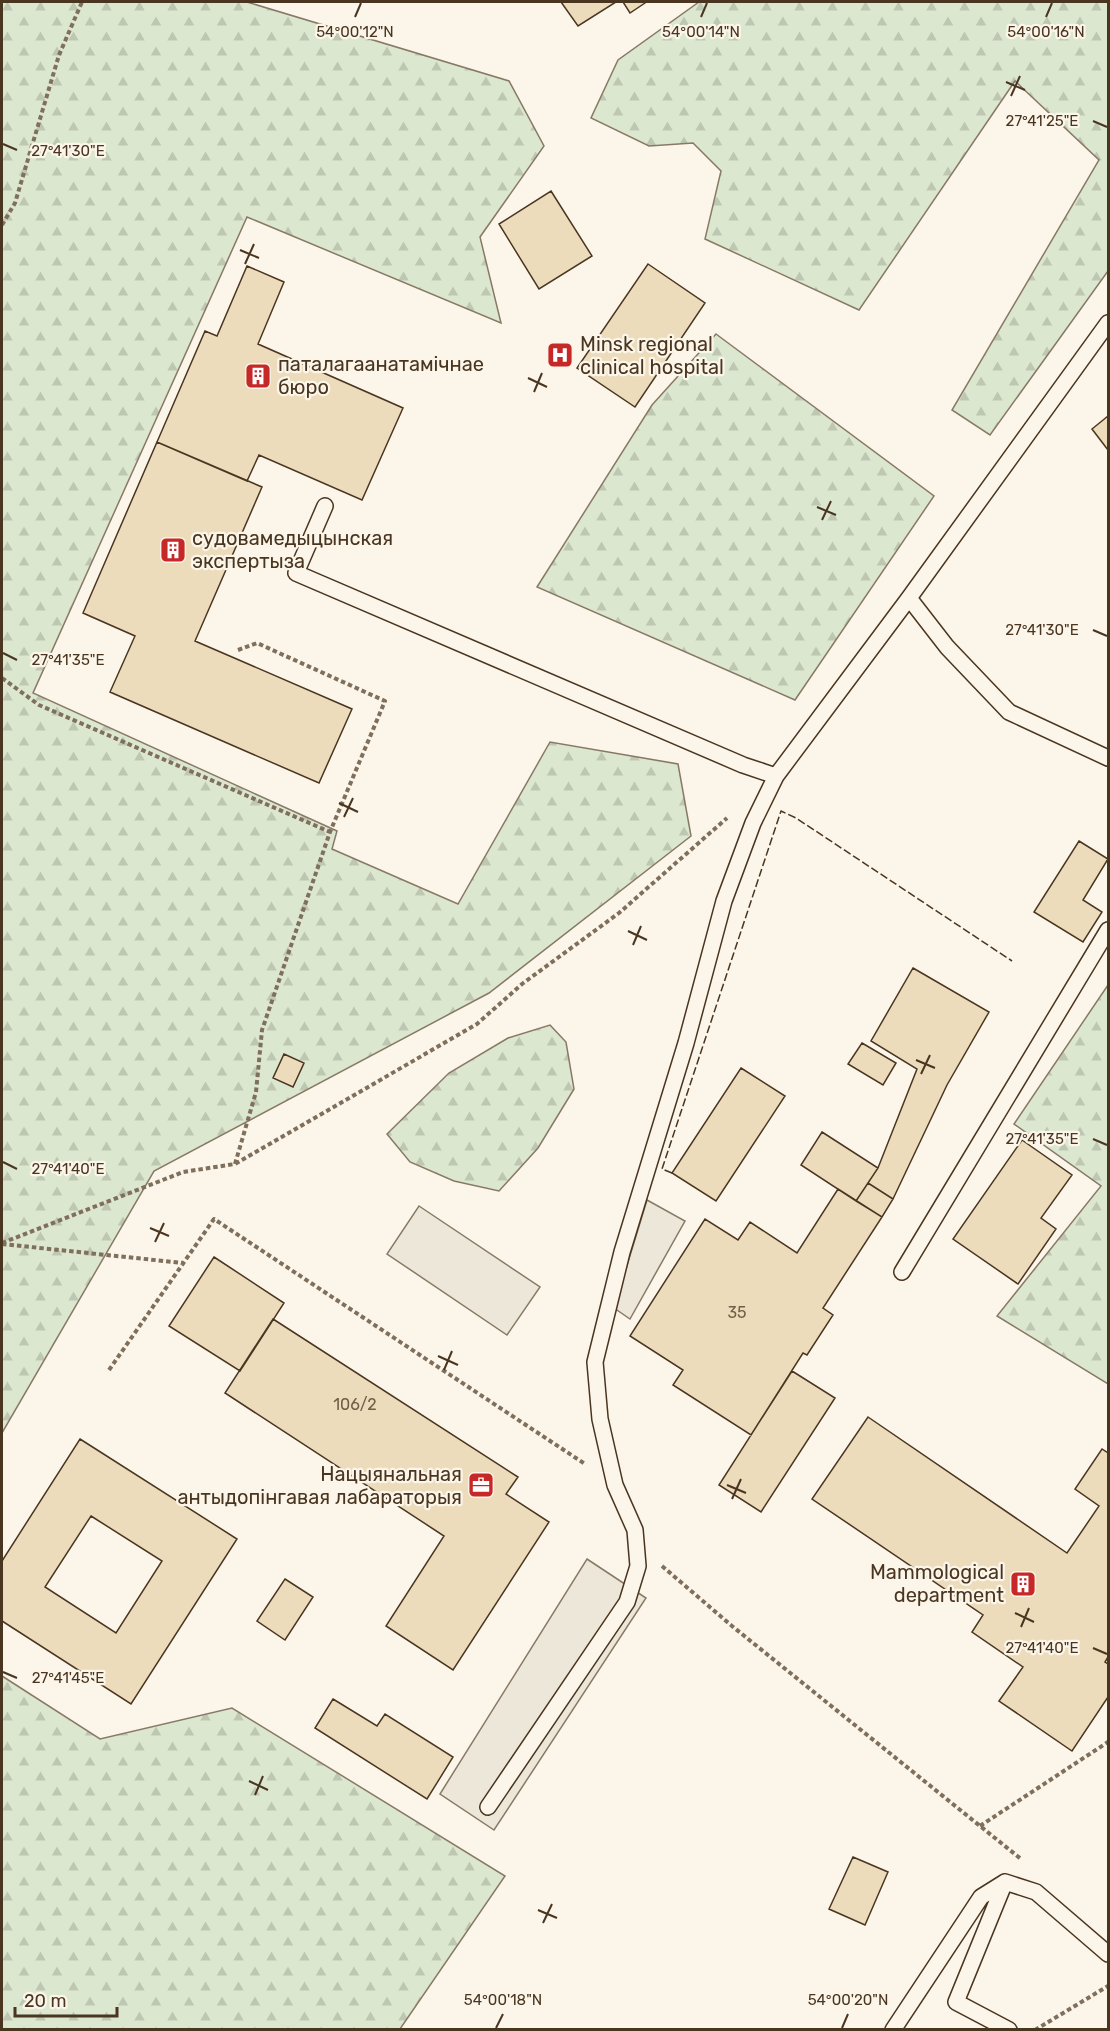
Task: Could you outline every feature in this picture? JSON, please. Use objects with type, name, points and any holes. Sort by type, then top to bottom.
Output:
[{"type":"lane","points":[[488,1807],[627,1602],[638,1566],[635,1530],[615,1485],[600,1419],[595,1362],[622,1252],[686,1042],[724,901],[753,823],[776,776],[1108,323]]},
{"type":"lane","points":[[325,506],[296,573],[743,765],[776,776]]},
{"type":"lane","points":[[909,597],[948,647],[1009,712],[1108,758]]},
{"type":"lane","points":[[902,1272],[1108,930]]},
{"type":"lane","points":[[893,2030],[981,1897],[1005,1882],[1036,1892],[1108,1954]]},
{"type":"lane","points":[[1005,1882],[956,2002],[1009,2030]]},
{"type":"path","points":[[2,225],[15,203],[59,55],[82,2]]},
{"type":"path","points":[[235,1164],[256,1092],[262,1030],[330,832],[385,701],[257,643],[238,650]]},
{"type":"path","points":[[2,678],[39,705],[330,832]]},
{"type":"path","points":[[2,1244],[183,1172],[235,1164],[477,1024],[522,984],[618,913],[732,814]]},
{"type":"path","points":[[109,1371],[214,1219],[615,1485]]},
{"type":"path","points":[[2,1244],[183,1263]]},
{"type":"path","points":[[637,1545],[732,1626],[1026,1863]]},
{"type":"path","points":[[980,1826],[1108,1742]]},
{"type":"path","points":[[1035,2030],[1108,1986]]},
{"type":"green space","points":[[2,2],[247,2],[509,81],[544,146],[480,237],[501,323],[247,217],[33,693],[337,831],[332,849],[458,904],[550,742],[678,764],[691,836],[489,993],[154,1171],[2,1433]]},
{"type":"green space","points":[[699,2],[1108,2],[1108,271],[990,435],[952,410],[1099,160],[1015,81],[859,310],[705,239],[721,171],[693,143],[649,146],[591,118],[618,60]]},
{"type":"green space","points":[[716,334],[934,496],[795,700],[537,587],[652,405]]},
{"type":"green space","points":[[1108,985],[1108,1384],[997,1316],[1101,1186],[1014,1124]]},
{"type":"green space","points":[[550,1025],[566,1042],[574,1089],[538,1148],[499,1191],[454,1181],[410,1162],[387,1134],[449,1073],[508,1038]]},
{"type":"green space","points":[[2,1676],[100,1739],[232,1708],[505,1876],[400,2029],[2,2029]]},
{"type":"shaded area","points":[[647,1200],[685,1221],[630,1319],[614,1308]]},
{"type":"shaded area","points":[[419,1206],[540,1287],[507,1335],[387,1254]]},
{"type":"shaded area","points":[[587,1559],[646,1598],[494,1830],[440,1794]]},
{"type":"building","points":[[561,2],[616,2],[578,26]]},
{"type":"building","points":[[623,2],[644,2],[645,3],[630,13]]},
{"type":"building","points":[[551,191],[592,256],[539,289],[499,224]]},
{"type":"building","points":[[648,264],[705,303],[635,407],[577,368]]},
{"type":"building","name":"паталагаанатамічнае бюро","points":[[247,266],[284,282],[258,344],[403,408],[362,500],[259,455],[247,481],[157,442],[205,331],[217,336]]},
{"type":"building","points":[[1108,416],[1108,450],[1092,429]]},
{"type":"building","name":"судовамедыцынская экспертыза","points":[[157,442],[262,487],[195,641],[352,709],[319,783],[110,692],[135,636],[83,613]]},
{"type":"building","points":[[1079,841],[1108,859],[1083,900],[1102,912],[1083,942],[1034,912]]},
{"type":"building","points":[[913,968],[989,1012],[947,1085],[893,1199],[868,1183],[878,1168],[917,1069],[871,1041]]},
{"type":"building","points":[[862,1043],[896,1063],[883,1085],[848,1064]]},
{"type":"building","points":[[284,1054],[304,1063],[293,1087],[273,1078]]},
{"type":"building","points":[[741,1068],[785,1096],[716,1201],[672,1173]]},
{"type":"building","points":[[822,1132],[878,1168],[856,1201],[801,1165]]},
{"type":"building","points":[[1022,1140],[1072,1175],[1041,1218],[1056,1229],[1018,1284],[953,1239]]},
{"type":"building","points":[[868,1183],[893,1199],[882,1217],[856,1201]]},
{"type":"building","points":[[838,1189],[882,1217],[823,1308],[833,1315],[807,1355],[803,1353],[751,1435],[673,1385],[683,1370],[630,1336],[705,1219],[738,1240],[750,1222],[797,1253]]},
{"type":"building","points":[[214,1257],[284,1303],[240,1371],[169,1326]]},
{"type":"building","points":[[273,1319],[518,1477],[506,1494],[549,1522],[453,1670],[386,1626],[444,1536],[225,1393]]},
{"type":"building","points":[[792,1371],[835,1398],[761,1512],[719,1485]]},
{"type":"building","name":"Mammological department","points":[[868,1417],[1067,1553],[1099,1506],[1075,1489],[1102,1449],[1108,1453],[1108,1657],[1105,1662],[1108,1664],[1108,1697],[1072,1751],[999,1701],[1023,1667],[972,1632],[983,1615],[812,1499]]},
{"type":"building","points":[[80,1439],[237,1539],[131,1704],[2,1621],[2,1561]],"holes":[[[91,1516],[162,1561],[116,1633],[45,1587]]]},
{"type":"building","points":[[285,1579],[313,1597],[285,1640],[257,1621]]},
{"type":"building","points":[[333,1699],[377,1726],[385,1714],[453,1757],[427,1799],[315,1728]]},
{"type":"building","points":[[853,1857],[888,1872],[865,1925],[829,1909]]},
{"type":"fence","points":[[672,1173],[662,1169],[781,811],[796,818],[1012,961]]},
{"type":"place","name":"Minsk regional clinical hospital","points":[[560,355]]},
{"type":"place","name":"паталагаанатамічнае бюро","points":[[258,376]]},
{"type":"place","name":"судовамедыцынская экспертыза","points":[[173,550]]},
{"type":"place","name":"Нацыянальная антыдопінгавая лабараторыя","points":[[481,1485]]},
{"type":"place","name":"Mammological department","points":[[1023,1584]]}]
